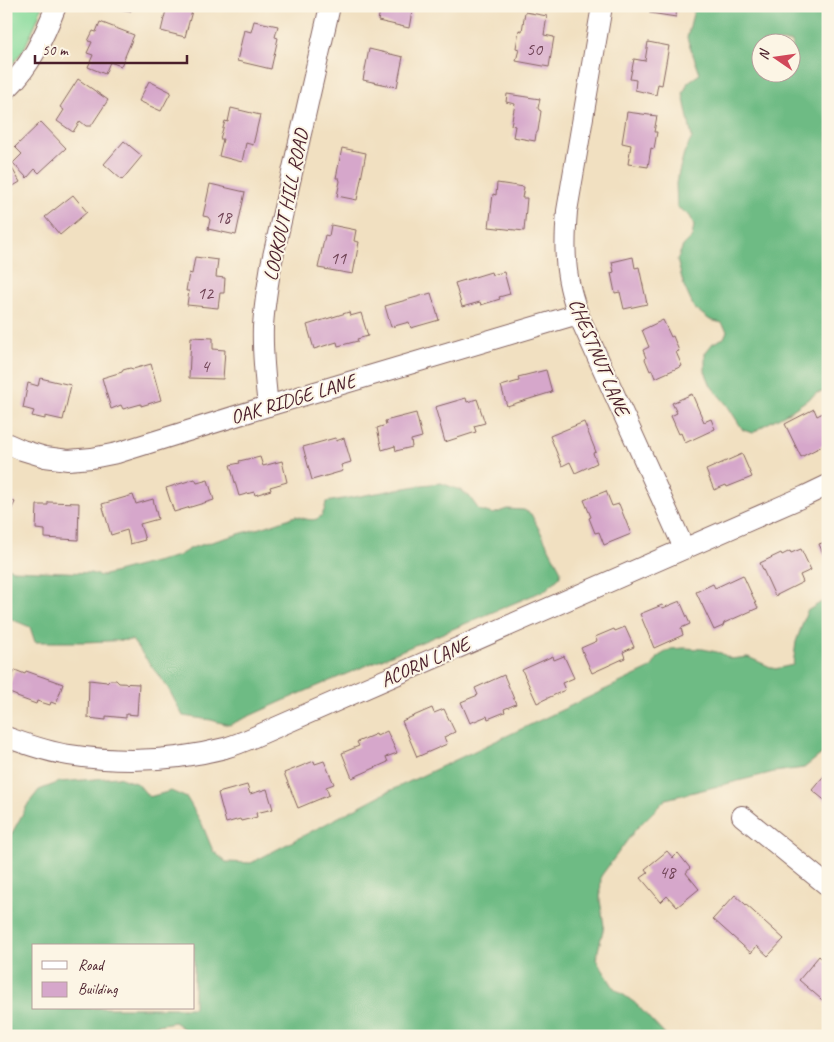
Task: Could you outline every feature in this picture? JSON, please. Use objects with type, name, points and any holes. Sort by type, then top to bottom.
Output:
[{"type":"street","points":[[6,90],[34,55],[56,6]]},
{"type":"street","name":"LOOKOUT HILL ROAD","points":[[268,406],[264,380],[263,327],[270,273],[330,6]]},
{"type":"street","name":"CHESTNUT LANE","points":[[602,6],[567,211],[566,262],[570,287],[578,314],[684,548]]},
{"type":"street","name":"OAK RIDGE LANE","points":[[6,443],[22,450],[45,456],[68,460],[92,458],[578,314]]},
{"type":"street","name":"ACORN LANE","points":[[6,737],[68,755],[121,759],[173,758],[227,747],[254,737],[828,485]]},
{"type":"street","points":[[742,816],[828,886]]},
{"type":"green space","points":[[6,6],[42,6],[24,49],[6,72]]},
{"type":"green space","points":[[695,6],[828,6],[828,391],[817,393],[753,433],[743,430],[727,405],[711,386],[705,371],[705,353],[713,343],[724,338],[727,331],[722,323],[710,320],[694,308],[684,286],[677,260],[683,246],[692,237],[694,225],[690,216],[677,207],[676,183],[684,153],[692,138],[683,94],[688,82],[700,74],[687,38]]},
{"type":"green space","points":[[441,483],[460,490],[469,496],[479,510],[493,514],[507,509],[524,510],[531,514],[561,571],[559,578],[545,590],[229,725],[183,716],[168,688],[132,640],[35,642],[30,627],[6,617],[6,567],[13,570],[90,573],[101,576],[178,556],[191,548],[296,516],[312,520],[316,519],[320,517],[325,509],[326,502]]},
{"type":"green space","points":[[828,598],[828,749],[804,768],[774,772],[666,799],[635,830],[601,876],[600,900],[604,926],[596,959],[614,988],[635,1003],[666,1036],[194,1036],[174,1022],[97,1036],[6,1036],[6,844],[28,804],[39,790],[60,782],[118,777],[138,784],[149,797],[171,791],[187,798],[202,824],[213,851],[226,862],[251,863],[381,795],[651,668],[659,656],[671,649],[703,649],[721,653],[731,659],[748,657],[775,669],[793,665],[796,642],[807,611]]},
{"type":"building","points":[[108,6],[132,6],[131,11]]},
{"type":"building","points":[[167,6],[192,11],[185,37],[161,31]]},
{"type":"building","points":[[377,6],[413,6],[409,28],[378,21],[380,10],[376,10]]},
{"type":"building","points":[[651,6],[677,6],[676,17],[650,13]]},
{"type":"building","points":[[525,12],[547,16],[544,35],[554,37],[549,67],[516,61],[519,49],[516,48],[519,30],[522,31]]},
{"type":"building","points":[[254,21],[278,26],[275,37],[278,38],[271,69],[237,61],[244,30],[251,32]]},
{"type":"building","points":[[100,22],[134,35],[121,66],[110,62],[105,74],[88,67],[93,55],[87,53],[92,42],[88,41],[93,31],[96,32]]},
{"type":"building","points":[[648,42],[669,46],[662,85],[658,84],[656,95],[635,90],[636,80],[630,79],[634,59],[645,61]]},
{"type":"building","points":[[369,49],[403,57],[397,87],[363,80]]},
{"type":"building","points":[[78,79],[108,100],[91,126],[86,126],[80,121],[73,132],[57,121],[64,110],[60,107]]},
{"type":"building","points":[[149,81],[171,92],[161,111],[139,101]]},
{"type":"building","points":[[507,94],[540,99],[538,108],[541,111],[535,141],[513,137],[515,126],[511,125],[515,104],[506,102]]},
{"type":"building","points":[[231,108],[260,115],[253,145],[246,143],[242,162],[219,156],[223,139],[220,139],[225,121],[228,122]]},
{"type":"building","points":[[627,112],[657,116],[654,132],[657,132],[654,149],[651,148],[648,167],[628,164],[631,145],[622,143]]},
{"type":"building","points":[[41,122],[66,148],[39,173],[35,169],[27,178],[13,163],[22,154],[15,147]]},
{"type":"building","points":[[124,141],[142,156],[122,180],[104,164]]},
{"type":"building","points":[[342,148],[366,153],[357,200],[337,196],[340,181],[339,178],[336,178]]},
{"type":"building","points":[[10,165],[20,182],[10,188],[12,192],[6,195],[6,167]]},
{"type":"building","points":[[497,183],[524,187],[522,198],[527,198],[524,231],[489,227],[493,194],[496,195]]},
{"type":"building","points":[[210,184],[245,192],[236,235],[208,229],[210,220],[208,217],[203,216]]},
{"type":"building","points":[[73,195],[87,212],[60,235],[45,217]]},
{"type":"building","points":[[331,225],[356,230],[354,241],[359,242],[353,274],[318,268],[325,235],[329,236]]},
{"type":"building","points":[[195,257],[218,260],[216,277],[225,278],[224,293],[220,293],[218,308],[187,305],[189,291],[186,291],[189,273],[192,274]]},
{"type":"building","points":[[633,257],[635,268],[639,267],[647,304],[624,309],[620,292],[615,293],[611,273],[614,272],[612,262]]},
{"type":"building","points":[[491,272],[492,275],[504,272],[510,294],[481,305],[480,302],[462,307],[455,283]]},
{"type":"building","points":[[431,293],[439,320],[411,328],[409,322],[391,327],[385,306]]},
{"type":"building","points":[[349,312],[350,316],[361,313],[368,336],[357,339],[358,341],[338,346],[337,342],[314,349],[307,325]]},
{"type":"building","points":[[663,320],[671,337],[673,336],[679,351],[676,352],[682,366],[655,378],[645,359],[643,350],[649,347],[642,330]]},
{"type":"building","points":[[191,337],[213,338],[213,349],[225,350],[223,379],[189,378]]},
{"type":"building","points":[[151,364],[161,400],[141,406],[141,404],[123,409],[121,405],[111,409],[102,378],[130,368],[133,369]]},
{"type":"building","points":[[546,370],[552,392],[507,406],[501,386],[519,381],[518,377]]},
{"type":"building","points":[[40,378],[71,385],[63,420],[45,416],[45,419],[32,416],[34,411],[23,408],[28,383],[38,386]]},
{"type":"building","points":[[692,394],[704,422],[711,419],[715,429],[685,443],[671,416],[677,413],[672,403]]},
{"type":"building","points":[[466,398],[467,402],[477,399],[485,423],[474,426],[476,432],[445,442],[435,407]]},
{"type":"building","points":[[814,409],[817,416],[828,412],[828,443],[801,457],[785,424]]},
{"type":"building","points":[[416,413],[422,437],[411,440],[412,447],[396,451],[395,446],[382,450],[377,428],[386,425],[385,421]]},
{"type":"building","points":[[584,422],[596,452],[593,453],[597,463],[575,473],[570,462],[562,466],[550,436]]},
{"type":"building","points":[[335,438],[336,441],[344,438],[351,462],[341,465],[343,471],[312,480],[303,447]]},
{"type":"building","points":[[742,454],[752,477],[714,490],[706,470]]},
{"type":"building","points":[[260,457],[263,466],[282,461],[287,482],[270,487],[271,490],[255,495],[254,492],[239,496],[230,465],[240,463],[239,461]]},
{"type":"building","points":[[195,479],[197,483],[208,480],[214,500],[174,512],[166,488]]},
{"type":"building","points":[[606,491],[612,506],[619,504],[631,534],[604,545],[599,532],[595,533],[584,500]]},
{"type":"building","points":[[133,495],[136,504],[153,499],[158,519],[140,524],[145,540],[130,544],[127,530],[111,535],[102,504]]},
{"type":"building","points":[[6,499],[15,502],[6,521]]},
{"type":"building","points":[[48,502],[79,503],[78,540],[45,538],[45,530],[36,529],[37,505],[48,505]]},
{"type":"building","points":[[828,541],[828,565],[819,544]]},
{"type":"building","points":[[801,549],[811,570],[800,575],[803,582],[775,596],[760,563],[781,553],[782,555]]},
{"type":"building","points":[[743,575],[758,608],[724,623],[723,626],[714,630],[696,592],[713,584],[715,588]]},
{"type":"building","points":[[680,601],[690,624],[681,628],[683,635],[654,648],[640,614],[662,605],[663,608]]},
{"type":"building","points":[[625,627],[634,647],[623,652],[625,658],[592,673],[581,648],[597,641],[595,637],[614,629],[615,631]]},
{"type":"building","points":[[553,656],[554,660],[564,656],[574,678],[562,683],[565,690],[537,703],[522,670]]},
{"type":"building","points":[[15,670],[25,674],[26,671],[63,684],[56,704],[51,702],[50,705],[37,701],[36,704],[7,692]]},
{"type":"building","points":[[504,675],[516,704],[504,709],[505,712],[488,719],[487,716],[470,723],[461,702],[478,695],[475,688]]},
{"type":"building","points":[[89,680],[107,683],[110,680],[116,680],[119,683],[139,684],[137,715],[126,714],[126,718],[106,716],[106,720],[88,718]]},
{"type":"building","points":[[432,708],[434,713],[444,709],[455,732],[444,737],[447,744],[417,757],[402,721]]},
{"type":"building","points":[[387,731],[397,753],[386,757],[388,762],[352,778],[342,753],[359,746],[357,742]]},
{"type":"building","points":[[314,761],[315,764],[324,761],[334,784],[326,787],[329,795],[298,808],[284,773]]},
{"type":"building","points":[[828,771],[828,803],[812,790]]},
{"type":"building","points":[[247,785],[250,794],[267,789],[273,809],[256,813],[257,817],[226,823],[218,793]]},
{"type":"building","points":[[667,851],[673,858],[678,853],[690,868],[686,873],[699,889],[677,907],[667,896],[661,902],[641,878],[648,873],[645,869]]},
{"type":"building","points":[[735,895],[784,939],[768,956],[757,946],[751,953],[713,919]]},
{"type":"building","points":[[819,956],[828,964],[828,1005],[799,980]]}]
